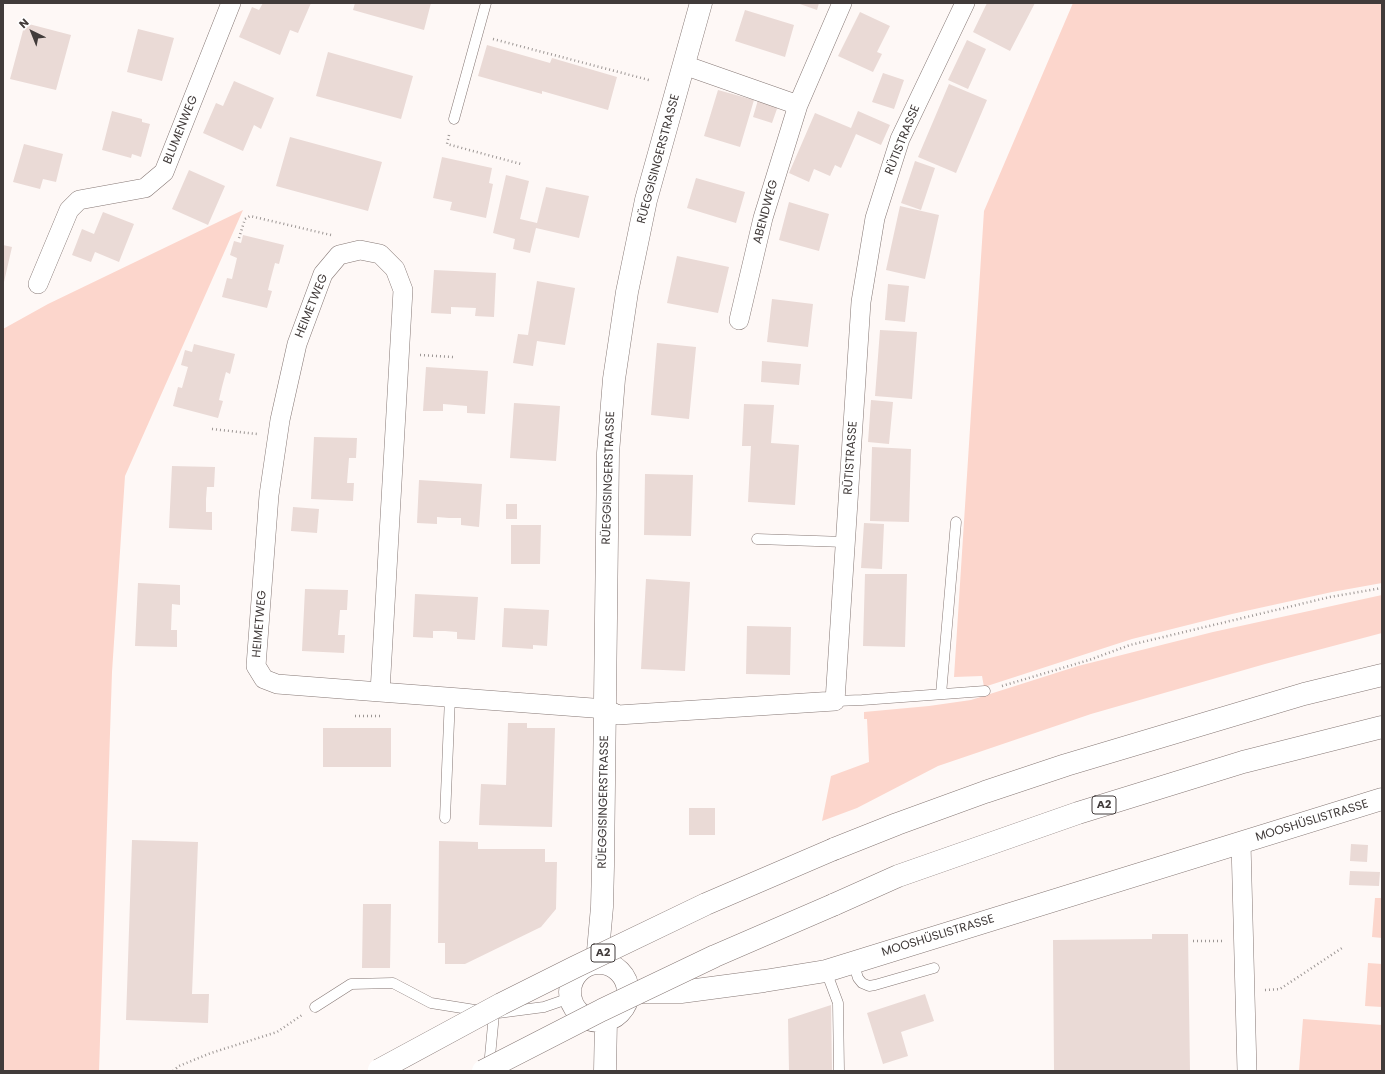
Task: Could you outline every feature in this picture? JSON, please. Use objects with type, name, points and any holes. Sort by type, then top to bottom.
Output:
[{"type":"main road","name":"RÜEGGISINGERSTRASSE","points":[[597,962],[602,907],[606,709],[608,454],[614,379],[627,292],[646,200],[701,3]]},
{"type":"main road","name":"A2","points":[[378,1070],[501,1004],[706,904],[834,849],[897,824],[977,794],[1066,765],[1283,700],[1382,675]]},
{"type":"main road","name":"A2","points":[[484,1071],[602,1010],[708,959],[898,876],[1078,813],[1243,762],[1382,727]]},
{"type":"main road","name":"MOOSHÜSLISTRASSE","points":[[628,991],[681,992],[826,971],[1382,799]]},
{"type":"main road","points":[[597,962],[606,963],[615,967],[622,974],[628,991],[627,999],[619,1012],[606,1020],[592,1020],[586,1018],[576,1010],[570,998],[570,986],[576,974],[585,966],[597,962]]},
{"type":"main road","points":[[605,1071],[606,1020]]},
{"type":"street","name":"BLUMENWEG","points":[[38,284],[68,210],[79,200],[145,188],[164,172],[231,3]]},
{"type":"street","name":"ABENDWEG","points":[[739,320],[763,218],[798,105],[842,3]]},
{"type":"street","name":"RÜTISTRASSE","points":[[835,701],[861,302],[875,218],[900,139],[965,3]]},
{"type":"street","points":[[684,65],[798,105]]},
{"type":"street","points":[[346,253],[360,250],[380,254],[395,269],[403,290],[380,692]]},
{"type":"street","name":"HEIMETWEG","points":[[346,253],[339,255],[323,274],[297,344],[278,436],[270,495],[256,666],[264,679],[277,684],[606,709]]},
{"type":"street","points":[[606,709],[618,715],[835,701]]},
{"type":"street","name":"MOOSHÜSLISTRASSE","points":[[1241,843],[1247,1071]]},
{"type":"lane","points":[[454,119],[486,3]]},
{"type":"lane","points":[[941,694],[956,522]]},
{"type":"lane","points":[[757,539],[846,542]]},
{"type":"lane","points":[[835,701],[985,691]]},
{"type":"lane","points":[[445,818],[450,697]]},
{"type":"lane","points":[[853,962],[858,978],[862,983],[869,986],[875,986],[934,968]]},
{"type":"lane","points":[[826,971],[838,1003],[839,1071]]},
{"type":"lane","points":[[314,1007],[351,984],[393,982],[431,1003],[494,1014],[544,1007],[570,998]]},
{"type":"lane","points":[[488,1071],[494,1014]]},
{"type":"path","points":[[478,35],[649,80]]},
{"type":"path","points":[[454,119],[447,144],[521,164]]},
{"type":"path","points":[[239,238],[245,219],[250,216],[331,235],[337,240],[346,253]]},
{"type":"path","points":[[400,354],[454,357]]},
{"type":"path","points":[[212,430],[278,436]]},
{"type":"path","points":[[985,691],[1089,660],[1130,645],[1330,597],[1382,588]]},
{"type":"path","points":[[1193,941],[1244,941]]},
{"type":"path","points":[[1245,990],[1280,989],[1342,948]]},
{"type":"path","points":[[173,1071],[179,1066],[211,1053],[277,1032],[314,1007]]},
{"type":"shaded area","points":[[1073,3],[1382,3],[1382,583],[1332,592],[1232,614],[1132,639],[984,687],[982,676],[954,677],[984,211]]},
{"type":"shaded area","points":[[243,210],[125,476],[112,672],[99,1071],[3,1071],[3,329],[48,304]]},
{"type":"shaded area","points":[[1382,595],[1382,633],[1265,664],[1091,714],[938,766],[857,808],[822,821],[831,776],[869,762],[867,719],[864,719],[864,712],[929,706],[971,700],[1078,666],[1213,632]]},
{"type":"shaded area","points":[[1375,898],[1382,898],[1382,938],[1372,937]]},
{"type":"shaded area","points":[[1368,963],[1382,964],[1382,1007],[1365,1006]]},
{"type":"shaded area","points":[[1303,1019],[1382,1025],[1382,1071],[1299,1071]]},
{"type":"building","points":[[263,3],[311,3],[298,33],[290,30],[280,55],[239,37],[252,7],[259,10]]},
{"type":"building","points":[[355,3],[431,3],[424,30],[353,10]]},
{"type":"building","points":[[797,3],[819,3],[817,10]]},
{"type":"building","points":[[987,3],[1035,3],[1010,51],[973,32]]},
{"type":"building","points":[[745,10],[794,25],[785,57],[735,41]]},
{"type":"building","points":[[860,12],[890,26],[877,52],[882,54],[873,72],[838,56]]},
{"type":"building","points":[[25,23],[71,35],[56,90],[10,79]]},
{"type":"building","points":[[138,29],[174,38],[162,81],[127,72]]},
{"type":"building","points":[[967,40],[986,49],[968,89],[948,80]]},
{"type":"building","points":[[487,45],[550,63],[552,58],[617,77],[608,110],[542,91],[542,94],[478,76]]},
{"type":"building","points":[[328,52],[413,76],[401,119],[316,96]]},
{"type":"building","points":[[883,73],[904,80],[894,109],[872,102]]},
{"type":"building","points":[[234,81],[274,98],[261,129],[254,125],[243,151],[203,133],[216,103],[223,106]]},
{"type":"building","points":[[949,84],[987,100],[956,173],[918,157]]},
{"type":"building","points":[[718,90],[754,100],[740,147],[704,136]]},
{"type":"building","points":[[758,100],[778,106],[772,123],[753,117]]},
{"type":"building","points":[[112,111],[142,119],[142,122],[150,124],[141,157],[132,154],[131,158],[102,150]]},
{"type":"building","points":[[858,111],[890,125],[881,145],[856,134],[841,168],[835,165],[830,176],[814,169],[809,182],[789,173],[815,113],[851,128]]},
{"type":"building","points":[[290,137],[382,162],[368,211],[276,186]]},
{"type":"building","points":[[24,144],[63,154],[56,182],[43,179],[40,189],[13,182]]},
{"type":"building","points":[[442,157],[492,168],[489,183],[493,184],[486,218],[450,210],[452,202],[433,198]]},
{"type":"building","points":[[915,161],[935,168],[921,210],[901,203]]},
{"type":"building","points":[[189,170],[225,186],[208,225],[172,209]]},
{"type":"building","points":[[506,175],[529,181],[520,219],[537,223],[546,187],[589,196],[579,238],[536,228],[530,253],[513,249],[515,239],[493,233]]},
{"type":"building","points":[[696,178],[745,192],[736,223],[687,208]]},
{"type":"building","points":[[789,202],[829,214],[819,251],[779,240]]},
{"type":"building","points":[[900,206],[939,215],[925,279],[886,270]]},
{"type":"building","points":[[103,212],[134,224],[119,262],[95,252],[91,262],[72,255],[82,229],[94,234]]},
{"type":"building","points":[[243,235],[284,245],[279,264],[275,263],[268,290],[272,291],[267,308],[222,297],[227,278],[232,279],[237,258],[230,255],[234,241],[241,243]]},
{"type":"building","points":[[3,245],[12,247],[4,282],[3,282]]},
{"type":"building","points":[[677,256],[729,267],[718,313],[667,303]]},
{"type":"building","points":[[434,270],[496,273],[494,317],[475,316],[476,308],[451,307],[451,314],[431,313]]},
{"type":"building","points":[[537,281],[575,288],[565,345],[537,341],[533,366],[513,363],[518,334],[528,335]]},
{"type":"building","points":[[888,284],[909,286],[905,322],[885,320]]},
{"type":"building","points":[[772,299],[813,304],[808,347],[767,342]]},
{"type":"building","points":[[880,330],[917,332],[912,399],[875,396]]},
{"type":"building","points":[[657,343],[696,347],[689,419],[651,415]]},
{"type":"building","points":[[194,344],[235,354],[230,374],[226,372],[222,387],[219,400],[223,401],[218,418],[173,406],[178,387],[182,388],[188,367],[181,365],[185,350],[192,352]]},
{"type":"building","points":[[762,361],[801,364],[799,385],[761,382]]},
{"type":"building","points":[[426,367],[488,371],[485,414],[467,413],[467,406],[443,404],[443,411],[423,411]]},
{"type":"building","points":[[871,400],[893,402],[889,444],[868,442]]},
{"type":"building","points":[[514,403],[560,406],[556,461],[510,458]]},
{"type":"building","points":[[744,404],[774,405],[771,443],[799,445],[795,505],[748,502],[751,446],[742,446]]},
{"type":"building","points":[[314,437],[357,438],[356,458],[349,458],[347,483],[354,483],[353,501],[311,499]]},
{"type":"building","points":[[872,447],[911,449],[909,522],[870,521]]},
{"type":"building","points":[[172,466],[215,467],[214,487],[207,487],[206,499],[206,512],[212,512],[212,530],[169,528]]},
{"type":"building","points":[[645,474],[693,475],[691,536],[644,535]]},
{"type":"building","points":[[419,480],[482,484],[479,527],[461,525],[461,518],[437,517],[437,524],[417,523]]},
{"type":"building","points":[[506,504],[517,504],[517,519],[506,519]]},
{"type":"building","points":[[293,507],[319,509],[317,533],[291,531]]},
{"type":"building","points":[[864,523],[884,524],[882,569],[861,568]]},
{"type":"building","points":[[511,525],[541,525],[540,564],[511,564]]},
{"type":"building","points":[[865,574],[907,574],[905,647],[863,646]]},
{"type":"building","points":[[646,579],[690,582],[685,671],[641,669]]},
{"type":"building","points":[[138,583],[180,585],[180,605],[172,604],[171,630],[177,630],[177,647],[135,646]]},
{"type":"building","points":[[305,589],[348,590],[347,610],[340,610],[338,635],[345,635],[344,653],[302,651]]},
{"type":"building","points":[[415,594],[478,597],[475,640],[457,639],[457,632],[445,631],[433,631],[433,638],[413,637]]},
{"type":"building","points":[[504,608],[549,610],[547,646],[533,645],[533,649],[502,647]]},
{"type":"building","points":[[747,626],[791,627],[790,675],[746,674]]},
{"type":"building","points":[[508,723],[527,723],[527,728],[555,728],[552,827],[479,825],[481,784],[506,785]]},
{"type":"building","points":[[323,728],[391,728],[391,767],[323,767]]},
{"type":"building","points":[[689,808],[715,808],[715,835],[689,835]]},
{"type":"building","points":[[132,840],[198,842],[192,994],[209,994],[208,1023],[126,1020]]},
{"type":"building","points":[[439,841],[478,842],[478,849],[545,849],[545,862],[557,862],[556,909],[541,927],[465,964],[445,964],[445,943],[438,943]]},
{"type":"building","points":[[1351,844],[1368,845],[1367,862],[1350,861]]},
{"type":"building","points":[[1350,871],[1380,872],[1379,886],[1349,885]]},
{"type":"building","points":[[363,904],[391,904],[390,968],[362,968]]},
{"type":"building","points":[[1152,934],[1188,934],[1190,1071],[1054,1071],[1053,940],[1152,939]]},
{"type":"building","points":[[925,994],[934,1021],[901,1032],[908,1056],[883,1064],[867,1013]]},
{"type":"building","points":[[831,1005],[832,1071],[789,1071],[788,1019]]}]
